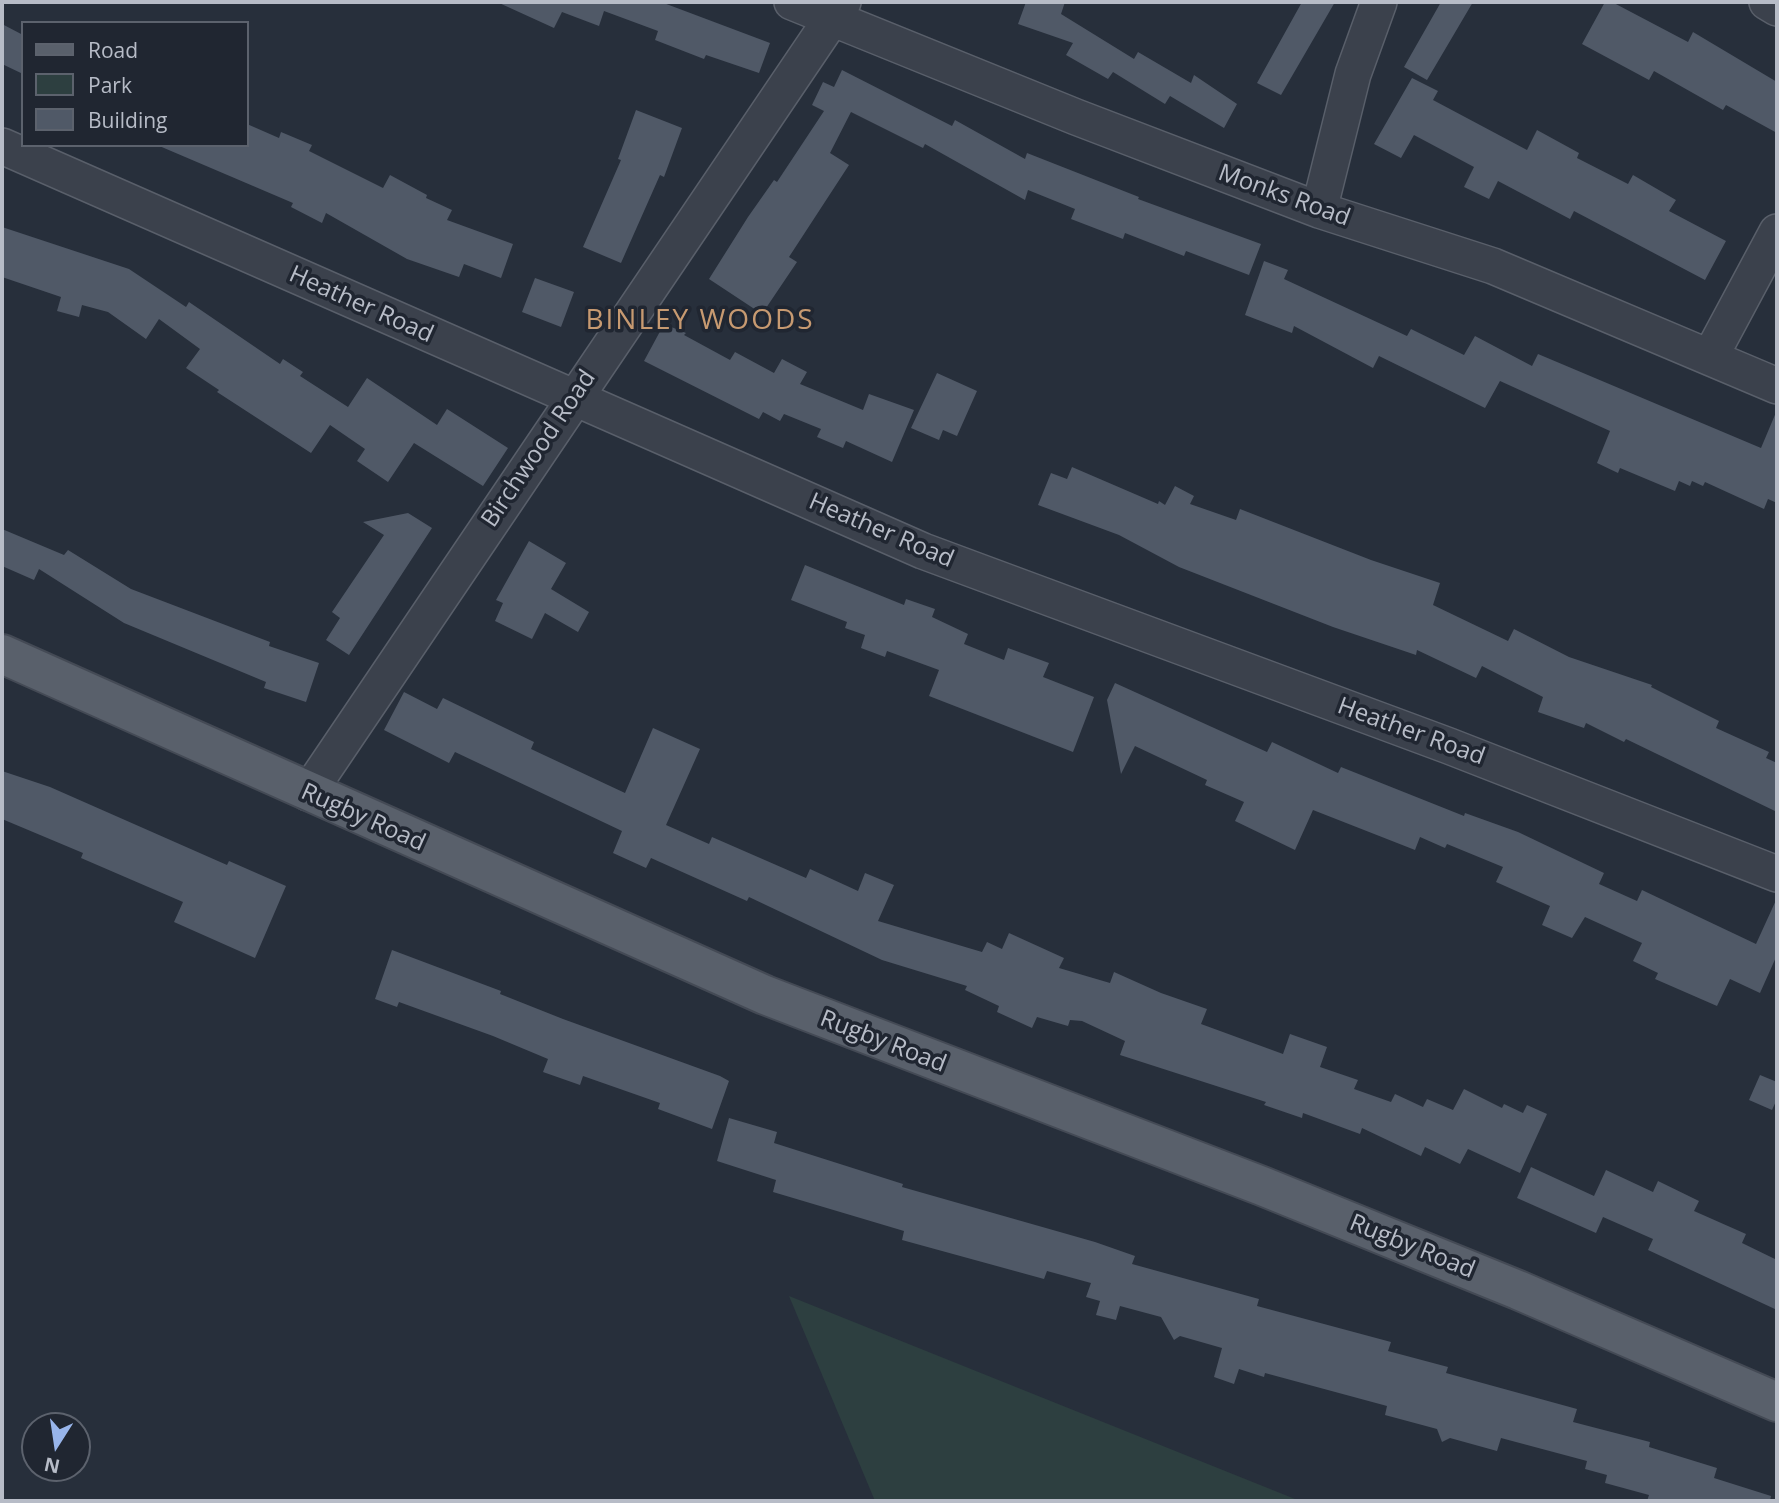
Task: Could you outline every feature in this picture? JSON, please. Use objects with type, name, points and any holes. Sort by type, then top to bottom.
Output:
[{"type":"main road","name":"Rugby Road","points":[[2,654],[765,996],[1275,1191],[1518,1290],[1777,1402]]},
{"type":"street","name":"Monks Road","points":[[792,2],[838,10],[1076,117],[1319,210],[1493,266],[1777,386]]},
{"type":"street","points":[[1319,210],[1353,74],[1379,2]]},
{"type":"street","points":[[1767,2],[1777,8]]},
{"type":"street","name":"Birchwood Road","points":[[308,793],[572,399],[838,10]]},
{"type":"street","name":"Heather Road","points":[[2,146],[572,399],[923,551],[1462,751],[1777,874]]},
{"type":"street","points":[[1710,357],[1777,232]]},
{"type":"green space","points":[[789,1296],[1300,1501],[875,1501]]},
{"type":"building","points":[[497,2],[661,2],[770,43],[759,73],[706,55],[704,59],[655,40],[658,31],[604,11],[599,26],[562,12],[554,28]]},
{"type":"building","points":[[1026,2],[1065,2],[1061,14],[1134,59],[1138,52],[1191,83],[1194,75],[1237,104],[1224,128],[1170,96],[1165,104],[1113,72],[1108,79],[1066,55],[1073,43],[1018,24]]},
{"type":"building","points":[[1302,2],[1335,2],[1281,95],[1257,83]]},
{"type":"building","points":[[1441,2],[1473,2],[1427,80],[1404,67]]},
{"type":"building","points":[[1605,2],[1612,2],[1688,42],[1693,32],[1777,82],[1777,133],[1726,105],[1723,110],[1654,71],[1649,80],[1582,44]]},
{"type":"building","points":[[2,24],[21,34],[21,73],[2,64]]},
{"type":"building","points":[[842,70],[952,126],[955,120],[1025,159],[1027,153],[1139,197],[1138,199],[1261,244],[1249,275],[1186,251],[1184,256],[1125,233],[1123,239],[1071,219],[1075,209],[1028,190],[1025,200],[925,144],[923,148],[851,112],[830,153],[849,165],[789,257],[797,262],[762,314],[709,279],[748,217],[774,180],[777,182],[824,111],[812,105],[823,82],[834,87]]},
{"type":"building","points":[[1412,78],[1438,91],[1433,100],[1527,150],[1537,130],[1579,153],[1577,158],[1628,184],[1633,175],[1676,200],[1669,211],[1726,241],[1705,280],[1574,211],[1570,219],[1498,181],[1489,199],[1464,187],[1474,167],[1414,135],[1401,158],[1374,144]]},
{"type":"building","points":[[636,110],[682,128],[664,177],[660,175],[621,263],[583,247],[621,160],[618,159]]},
{"type":"building","points":[[248,124],[279,138],[281,132],[312,145],[309,151],[383,188],[390,175],[427,195],[426,198],[452,210],[447,220],[513,244],[501,278],[464,264],[459,277],[407,259],[326,213],[322,223],[291,207],[293,203],[162,147],[248,147]]},
{"type":"building","points":[[2,227],[129,269],[186,307],[189,302],[280,364],[283,359],[303,372],[300,376],[348,407],[367,378],[437,425],[447,409],[508,448],[483,486],[414,443],[388,482],[357,461],[365,449],[330,425],[311,453],[217,392],[219,390],[186,368],[200,349],[159,319],[146,339],[108,312],[82,305],[79,317],[57,311],[61,297],[2,277]]},
{"type":"building","points":[[1264,261],[1288,270],[1284,279],[1407,336],[1411,329],[1464,355],[1475,336],[1532,366],[1538,354],[1761,448],[1777,410],[1777,503],[1768,499],[1764,509],[1705,482],[1703,486],[1692,481],[1690,486],[1679,481],[1675,491],[1620,468],[1618,473],[1597,463],[1610,431],[1500,381],[1485,408],[1379,356],[1373,368],[1294,326],[1292,333],[1245,315]]},
{"type":"building","points":[[535,278],[574,292],[561,327],[522,312]]},
{"type":"building","points":[[664,324],[686,333],[684,335],[730,360],[735,352],[774,373],[782,359],[807,372],[800,384],[863,410],[869,394],[914,410],[892,462],[846,441],[843,448],[817,437],[821,429],[784,414],[780,421],[763,412],[759,419],[644,361]]},
{"type":"building","points":[[937,373],[977,391],[957,436],[943,430],[939,440],[911,428]]},
{"type":"building","points":[[1072,467],[1158,504],[1159,501],[1165,505],[1175,486],[1194,496],[1190,504],[1236,520],[1240,509],[1371,560],[1440,583],[1433,605],[1508,641],[1514,629],[1569,657],[1652,685],[1651,687],[1719,721],[1716,728],[1769,752],[1766,758],[1777,763],[1777,812],[1626,739],[1624,742],[1586,723],[1584,728],[1538,712],[1543,697],[1482,666],[1476,678],[1417,650],[1416,655],[1333,627],[1179,567],[1119,535],[1038,505],[1051,473],[1067,479]]},
{"type":"building","points":[[408,513],[432,528],[349,655],[326,640],[340,618],[332,612],[384,535],[363,522]]},
{"type":"building","points":[[2,529],[64,555],[68,550],[131,589],[270,642],[269,646],[319,663],[306,702],[264,688],[266,682],[124,623],[39,569],[34,580],[2,566]]},
{"type":"building","points":[[529,541],[566,563],[551,589],[589,612],[578,632],[545,613],[532,639],[495,621],[503,603],[496,600]]},
{"type":"building","points":[[805,565],[904,605],[906,599],[935,609],[932,617],[968,634],[964,644],[1004,660],[1008,648],[1049,663],[1043,677],[1094,697],[1073,752],[929,696],[939,670],[887,651],[885,657],[861,648],[865,635],[845,628],[847,622],[791,600]]},
{"type":"building","points":[[1115,683],[1267,752],[1272,742],[1338,773],[1341,767],[1464,816],[1465,813],[1518,832],[1604,873],[1599,884],[1637,901],[1642,890],[1756,944],[1777,898],[1777,955],[1760,993],[1730,979],[1717,1006],[1655,979],[1658,973],[1633,961],[1642,943],[1585,917],[1572,938],[1542,925],[1550,906],[1496,882],[1503,867],[1447,844],[1445,848],[1420,837],[1415,850],[1313,810],[1295,850],[1235,821],[1244,802],[1205,785],[1207,780],[1135,746],[1121,774],[1107,700]]},
{"type":"building","points":[[404,692],[437,709],[443,698],[534,742],[531,749],[625,793],[653,728],[700,749],[666,825],[709,844],[712,837],[806,878],[810,869],[858,891],[865,873],[894,885],[878,921],[982,952],[987,942],[1002,949],[1009,933],[1064,958],[1059,968],[1110,983],[1114,972],[1161,993],[1207,1009],[1201,1024],[1283,1054],[1290,1034],[1327,1047],[1320,1067],[1358,1080],[1354,1089],[1391,1102],[1395,1094],[1423,1107],[1427,1099],[1453,1110],[1464,1089],[1502,1108],[1504,1104],[1523,1113],[1527,1105],[1547,1114],[1520,1173],[1468,1149],[1460,1164],[1425,1147],[1421,1156],[1362,1128],[1360,1134],[1303,1113],[1302,1118],[1264,1105],[1266,1102],[1120,1055],[1125,1041],[1082,1021],[1070,1020],[1068,1026],[1037,1017],[1032,1028],[997,1012],[999,1006],[965,990],[967,986],[882,960],[749,897],[747,901],[651,858],[646,868],[613,853],[622,831],[455,752],[449,763],[384,730]]},
{"type":"building","points":[[2,771],[50,787],[227,865],[229,861],[286,886],[255,958],[174,922],[183,902],[81,858],[83,853],[2,819]]},
{"type":"building","points":[[392,950],[501,991],[500,994],[563,1019],[729,1081],[712,1129],[658,1109],[660,1103],[583,1076],[580,1085],[543,1072],[548,1059],[493,1036],[399,1002],[397,1007],[375,999]]},
{"type":"building","points":[[1760,1075],[1777,1082],[1777,1099],[1772,1110],[1749,1100]]},
{"type":"building","points":[[729,1118],[777,1132],[774,1143],[903,1184],[902,1187],[1095,1242],[1135,1256],[1132,1264],[1259,1299],[1257,1306],[1391,1342],[1388,1351],[1448,1367],[1446,1373],[1577,1409],[1573,1422],[1650,1442],[1649,1447],[1717,1468],[1714,1478],[1771,1496],[1770,1501],[1647,1501],[1649,1495],[1605,1483],[1607,1475],[1585,1469],[1587,1461],[1501,1438],[1497,1451],[1450,1438],[1442,1442],[1437,1429],[1385,1415],[1387,1406],[1265,1373],[1264,1377],[1239,1369],[1234,1384],[1214,1377],[1222,1348],[1180,1336],[1174,1340],[1161,1317],[1120,1306],[1116,1320],[1096,1315],[1100,1301],[1086,1297],[1091,1283],[1047,1271],[1044,1279],[902,1240],[904,1231],[773,1192],[776,1180],[717,1161]]},
{"type":"building","points":[[1531,1167],[1594,1196],[1606,1170],[1653,1192],[1658,1181],[1699,1201],[1694,1211],[1746,1234],[1742,1243],[1777,1260],[1777,1310],[1648,1250],[1653,1239],[1603,1217],[1596,1233],[1517,1198]]},
{"type":"district","name":"BINLEY WOODS","points":[[700,321]]}]
